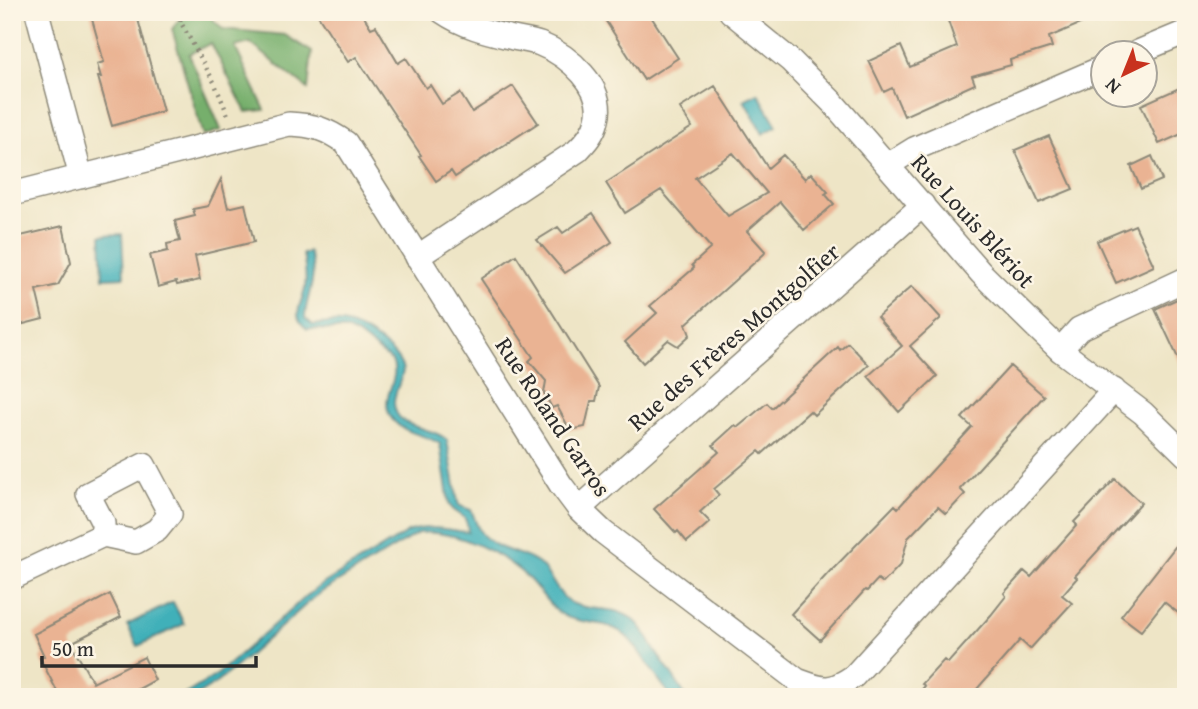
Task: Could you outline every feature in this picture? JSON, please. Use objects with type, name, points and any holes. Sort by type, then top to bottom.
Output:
[{"type":"street","points":[[37,12],[81,177]]},
{"type":"street","points":[[417,257],[576,151],[590,138],[597,121],[599,106],[590,82],[562,57],[540,44],[475,30],[443,12]]},
{"type":"street","name":"Rue Louis Blériot","points":[[731,12],[791,61],[833,103],[981,273],[1034,325],[1060,350],[1143,413],[1186,455]]},
{"type":"street","points":[[1160,43],[1186,32]]},
{"type":"street","points":[[888,165],[914,149],[1090,73]]},
{"type":"street","name":"Rue Roland Garros","points":[[12,194],[289,124],[310,125],[329,131],[346,143],[561,485],[579,509],[603,533],[797,680],[820,688],[839,686],[854,676],[1114,390]]},
{"type":"street","name":"Rue des Frères Montgolfier","points":[[579,509],[923,205]]},
{"type":"street","points":[[1060,350],[1079,329],[1186,279]]},
{"type":"street","points":[[12,578],[103,535]]},
{"type":"path","points":[[182,12],[180,21],[214,82],[237,137]]},
{"type":"green space","points":[[186,12],[205,12],[223,29],[285,35],[312,52],[308,89],[250,43],[235,47],[265,110],[246,112],[211,43],[189,54],[221,130],[203,136],[172,29]]},
{"type":"water","points":[[758,93],[777,126],[763,134],[744,100]]},
{"type":"water","points":[[122,234],[124,277],[103,278],[101,235]]},
{"type":"water","points":[[309,252],[313,271],[305,318],[313,325],[350,325],[378,340],[400,362],[403,370],[394,399],[396,412],[407,423],[447,440],[458,503],[471,510],[483,535],[492,543],[539,564],[568,601],[582,607],[620,612],[635,621],[686,697],[671,697],[622,633],[608,626],[563,615],[549,604],[529,579],[492,552],[448,535],[418,533],[323,591],[216,683],[194,697],[181,697],[218,674],[321,585],[408,532],[431,528],[468,532],[464,517],[449,504],[440,444],[399,426],[389,414],[387,400],[394,374],[392,361],[348,330],[307,329],[299,319],[298,310],[306,284],[303,254]]},
{"type":"water","points":[[173,602],[184,624],[138,646],[127,625]]},
{"type":"building","points":[[90,12],[136,12],[163,111],[112,126],[98,77],[101,77],[97,64],[104,62]]},
{"type":"building","points":[[316,12],[361,12],[371,28],[376,26],[398,63],[406,58],[426,88],[430,85],[442,104],[460,93],[472,112],[513,86],[538,123],[455,177],[451,171],[436,181],[356,57],[348,62]]},
{"type":"building","points":[[600,12],[648,12],[678,58],[644,80]]},
{"type":"building","points":[[945,12],[1108,12],[1049,37],[1052,47],[1010,60],[1011,65],[972,76],[975,84],[904,116],[892,88],[884,92],[869,61],[901,46],[910,67],[957,47]]},
{"type":"building","points":[[1186,85],[1186,132],[1159,144],[1142,108],[1160,108],[1160,97]]},
{"type":"building","points":[[715,86],[768,168],[783,155],[805,179],[811,173],[828,192],[825,194],[834,204],[804,230],[780,202],[747,231],[765,251],[764,254],[686,324],[690,335],[678,346],[668,340],[643,363],[625,342],[657,313],[650,306],[694,268],[692,265],[711,248],[661,190],[625,213],[606,183],[692,127],[680,108]],"holes":[[[733,153],[767,193],[728,216],[695,178]]]},
{"type":"building","points":[[1049,136],[1073,189],[1039,203],[1015,150]]},
{"type":"building","points":[[1152,156],[1162,180],[1141,189],[1131,166]]},
{"type":"building","points":[[221,179],[228,208],[245,204],[254,242],[195,256],[200,280],[158,287],[150,255],[168,251],[167,244],[180,241],[175,221],[195,216],[193,209],[208,206]]},
{"type":"building","points":[[593,213],[612,242],[565,273],[537,240],[558,227],[563,233]]},
{"type":"building","points":[[1135,225],[1154,266],[1116,283],[1097,241]]},
{"type":"building","points":[[63,226],[71,262],[58,285],[36,290],[43,319],[12,327],[12,238]]},
{"type":"building","points":[[516,255],[599,387],[596,401],[591,401],[585,427],[570,430],[557,406],[552,408],[544,393],[546,381],[529,361],[533,357],[481,279]]},
{"type":"building","points":[[912,286],[941,318],[910,346],[937,376],[899,412],[868,376],[902,346],[877,317]]},
{"type":"building","points":[[1186,295],[1186,375],[1155,309]]},
{"type":"building","points":[[848,343],[869,365],[814,415],[810,411],[762,454],[759,451],[714,489],[719,495],[700,512],[710,522],[687,542],[678,531],[676,533],[654,509],[719,452],[713,445],[735,425],[738,427],[767,403],[772,408],[838,347],[840,350]]},
{"type":"building","points":[[1010,366],[1044,396],[960,489],[965,494],[946,514],[938,507],[908,538],[901,564],[883,583],[878,579],[865,590],[820,640],[791,614],[895,505],[898,508],[972,427],[962,418]]},
{"type":"building","points":[[1115,479],[1141,503],[1075,576],[1077,578],[1062,595],[1072,603],[1030,649],[1020,640],[970,697],[915,697],[925,686],[922,684],[944,660],[948,663],[991,615],[1006,596],[1004,593],[1024,571],[1031,577],[1077,525],[1074,522]]},
{"type":"building","points":[[1186,533],[1186,619],[1164,602],[1141,631],[1121,616]]},
{"type":"building","points":[[110,594],[121,617],[71,643],[93,683],[144,657],[155,680],[124,697],[60,697],[40,658],[44,656],[34,634]]}]
